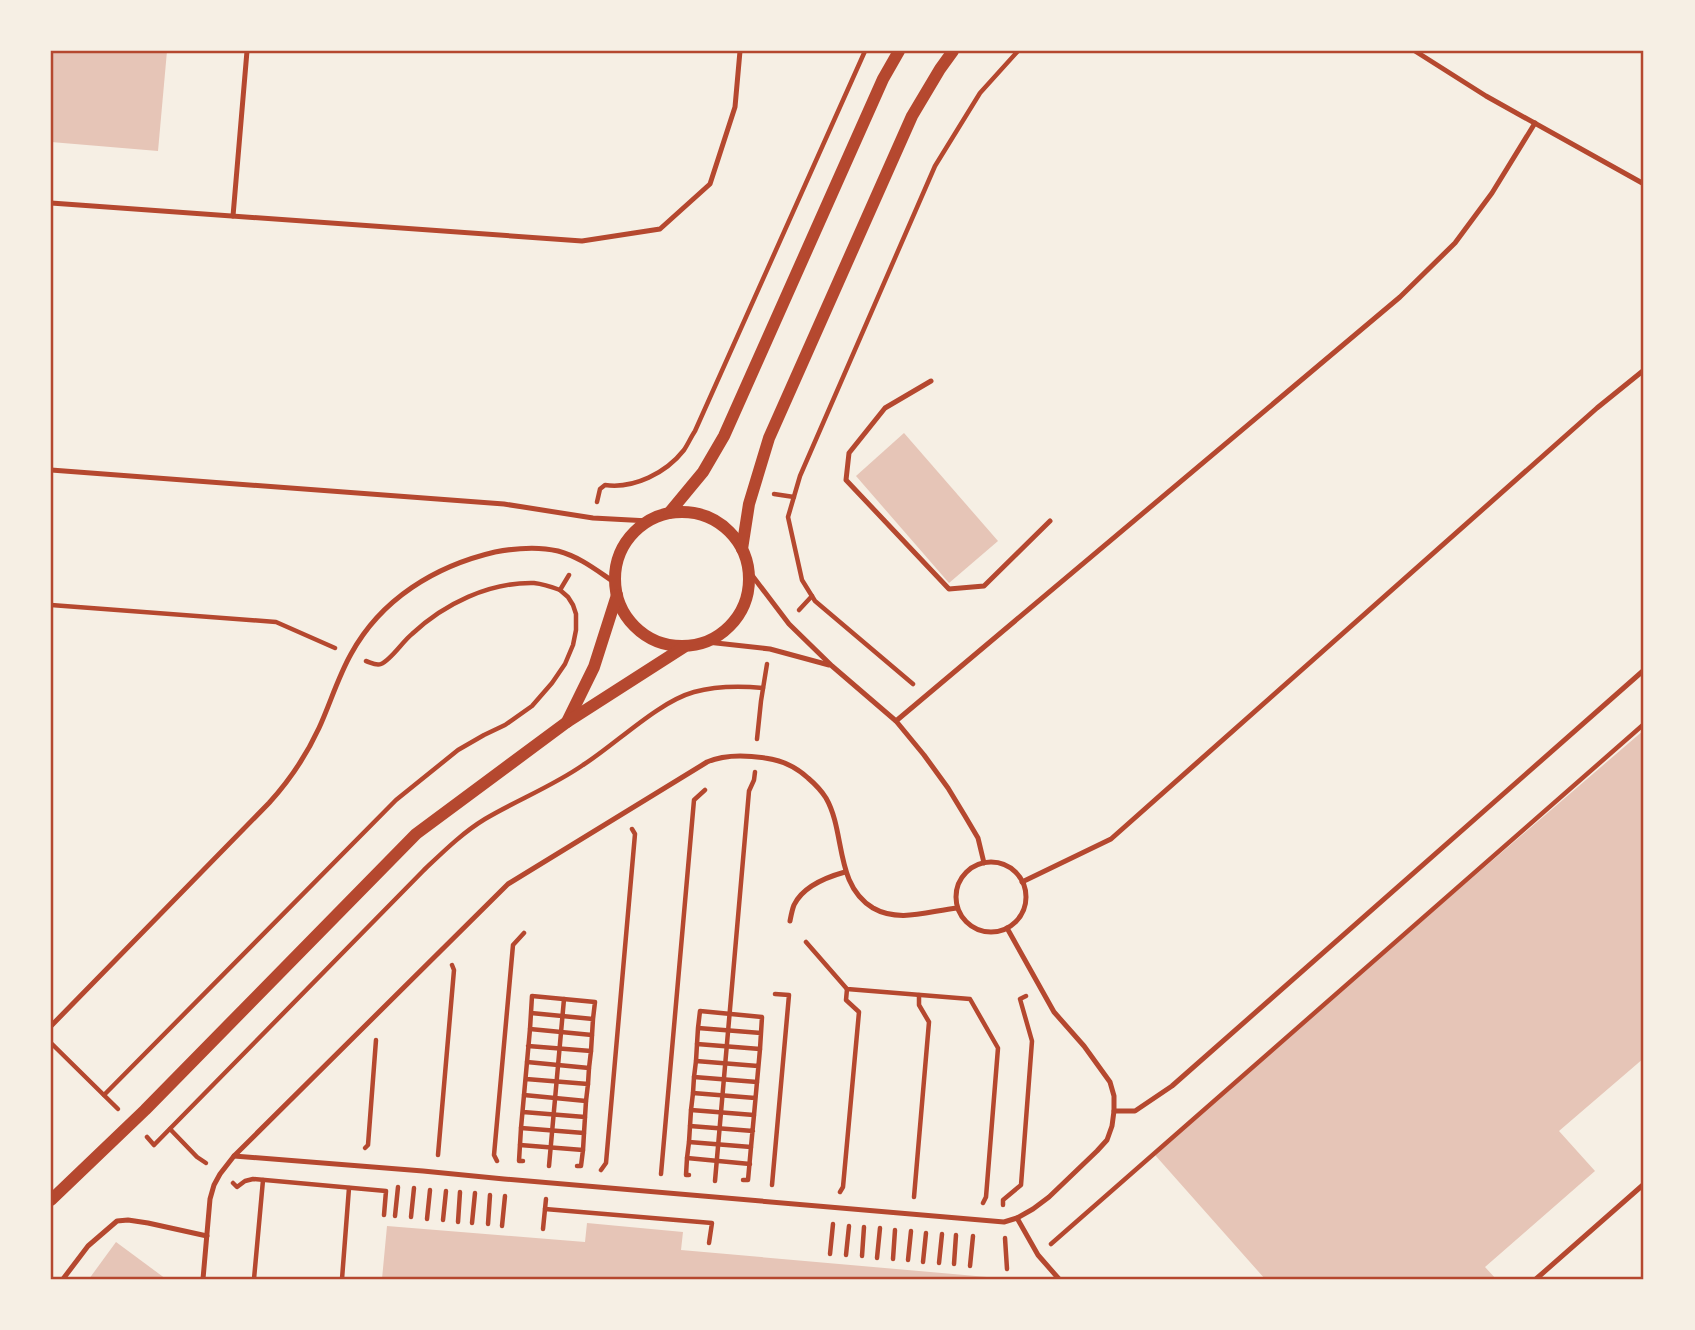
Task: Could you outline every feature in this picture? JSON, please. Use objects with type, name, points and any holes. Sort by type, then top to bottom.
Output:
[{"type":"street","points":[[669,513],[703,472],[724,436],[899,51]]},
{"type":"street","points":[[742,549],[750,504],[769,438],[912,116],[953,51]]},
{"type":"street","points":[[567,722],[594,667],[615,589],[620,553],[632,534],[649,521],[669,513],[691,513],[712,519],[729,531],[742,549],[748,570],[748,592],[740,612],[726,630],[707,642],[684,647],[662,644],[641,633],[625,616],[615,589]]},
{"type":"street","points":[[51,1200],[131,1123],[416,834],[567,722],[684,647]]},
{"type":"lane","points":[[233,216],[247,51]]},
{"type":"lane","points":[[51,203],[582,241],[660,229],[710,184],[735,107],[740,51]]},
{"type":"lane","points":[[1415,51],[1486,96],[1644,184]]},
{"type":"lane","points":[[896,721],[1400,297],[1455,243],[1492,193],[1535,123]]},
{"type":"lane","points":[[1022,882],[1111,839],[1597,408],[1644,370]]},
{"type":"lane","points":[[931,381],[886,408],[849,453],[846,480],[949,589],[984,586],[1049,521]]},
{"type":"lane","points":[[51,470],[504,504],[593,518],[649,521]]},
{"type":"lane","points":[[51,1026],[288,782],[319,728],[350,655],[380,614],[396,600],[425,578],[459,562],[517,548],[559,551],[578,558],[615,589]]},
{"type":"lane","points":[[748,570],[789,624],[832,666],[896,721],[948,788],[978,838],[984,863]]},
{"type":"lane","points":[[707,642],[770,649],[832,666]]},
{"type":"lane","points":[[1114,1111],[1135,1111],[1172,1086],[1644,670]]},
{"type":"lane","points":[[203,1279],[210,1199],[220,1174],[234,1156],[508,884],[707,762],[717,758],[774,759],[803,773],[817,785],[831,811],[845,872],[861,899],[873,908],[899,916],[957,908]]},
{"type":"lane","points":[[984,863],[1005,865],[1015,872],[1026,892],[1025,904],[1013,925],[990,933],[972,927],[962,919],[957,908],[958,883],[972,867],[984,863]]},
{"type":"lane","points":[[790,921],[795,904],[803,893],[830,876],[845,872]]},
{"type":"lane","points":[[234,1156],[1004,1222],[1017,1218],[1049,1197],[1097,1151],[1107,1140],[1114,1111],[1114,1096],[1106,1075],[1054,1012],[1007,928]]},
{"type":"lane","points":[[1536,1279],[1644,1184]]},
{"type":"lane","points":[[1017,1218],[1038,1255],[1059,1279]]},
{"type":"lane","points":[[63,1279],[88,1246],[117,1221],[148,1223],[207,1236]]},
{"type":"path","points":[[593,518],[600,489],[605,485],[618,487],[636,482],[670,465],[695,431],[865,51]]},
{"type":"path","points":[[927,695],[815,601],[802,580],[788,517],[800,476],[935,166],[980,93],[1018,51]]},
{"type":"path","points":[[560,590],[578,558]]},
{"type":"path","points":[[51,606],[276,622],[376,665],[384,663],[411,634],[444,609],[490,589],[534,583],[560,590],[568,597],[576,614],[573,645],[565,664],[532,706],[505,725],[484,734],[458,751],[396,800],[104,1096]]},
{"type":"path","points":[[709,1243],[749,791],[754,780],[763,688],[770,649]]},
{"type":"path","points":[[51,1044],[154,1145],[459,837],[582,766],[673,701],[694,692],[731,686],[763,688]]},
{"type":"path","points":[[1038,1255],[1644,724]]},
{"type":"path","points":[[671,1194],[661,1173],[694,800],[705,790]]},
{"type":"path","points":[[592,1187],[606,1163],[634,847],[635,834],[623,813]]},
{"type":"path","points":[[504,1179],[494,1155],[513,945],[524,933]]},
{"type":"path","points":[[806,942],[847,989],[970,999],[998,1048],[986,1198],[973,1219]]},
{"type":"path","points":[[423,1171],[438,1155],[454,970],[443,948]]},
{"type":"path","points":[[1007,1269],[1003,1200],[1021,1185],[1032,1041],[1020,999],[1040,986]]},
{"type":"path","points":[[829,1206],[843,1187],[858,1025],[859,1012],[846,1000],[847,989]]},
{"type":"path","points":[[760,1200],[772,1185],[789,995],[775,994]]},
{"type":"path","points":[[901,1213],[914,1197],[929,1022],[919,1005],[919,995]]},
{"type":"path","points":[[529,1162],[519,1161],[532,996],[595,1002],[581,1166],[570,1165]]},
{"type":"path","points":[[543,1229],[564,999]]},
{"type":"path","points":[[696,1176],[686,1175],[700,1011],[762,1017],[748,1180],[737,1179]]},
{"type":"path","points":[[531,1013],[593,1018]]},
{"type":"path","points":[[351,1165],[368,1145],[377,1041],[365,1026]]},
{"type":"path","points":[[698,1028],[761,1033]]},
{"type":"path","points":[[530,1030],[592,1035]]},
{"type":"path","points":[[697,1044],[760,1049]]},
{"type":"path","points":[[528,1046],[591,1051]]},
{"type":"path","points":[[696,1060],[758,1066]]},
{"type":"path","points":[[527,1062],[589,1068]]},
{"type":"path","points":[[694,1077],[757,1082]]},
{"type":"path","points":[[526,1079],[588,1084]]},
{"type":"path","points":[[693,1093],[755,1098]]},
{"type":"path","points":[[524,1095],[586,1101]]},
{"type":"path","points":[[691,1110],[754,1115]]},
{"type":"path","points":[[523,1112],[585,1117]]},
{"type":"path","points":[[690,1126],[752,1131]]},
{"type":"path","points":[[521,1128],[584,1133]]},
{"type":"path","points":[[170,1129],[197,1157],[237,1187],[244,1181],[253,1180],[386,1191],[384,1215]]},
{"type":"path","points":[[689,1142],[751,1147]]},
{"type":"path","points":[[520,1144],[583,1150]]},
{"type":"path","points":[[687,1158],[750,1164]]},
{"type":"path","points":[[539,1163],[560,1164]]},
{"type":"path","points":[[706,1176],[726,1178]]},
{"type":"path","points":[[254,1279],[263,1181]]},
{"type":"path","points":[[395,1216],[398,1186]]},
{"type":"path","points":[[342,1279],[349,1188]]},
{"type":"path","points":[[411,1217],[414,1188]]},
{"type":"path","points":[[428,1219],[430,1189]]},
{"type":"path","points":[[443,1220],[446,1190]]},
{"type":"path","points":[[458,1222],[460,1191]]},
{"type":"path","points":[[472,1223],[475,1193]]},
{"type":"path","points":[[488,1224],[490,1194]]},
{"type":"path","points":[[502,1226],[505,1195]]},
{"type":"path","points":[[545,1209],[712,1223]]},
{"type":"path","points":[[830,1254],[833,1224]]},
{"type":"path","points":[[846,1255],[849,1225]]},
{"type":"path","points":[[862,1256],[864,1226]]},
{"type":"path","points":[[877,1258],[880,1228]]},
{"type":"path","points":[[893,1259],[895,1229]]},
{"type":"path","points":[[908,1260],[911,1230]]},
{"type":"path","points":[[923,1262],[926,1232]]},
{"type":"path","points":[[939,1263],[942,1233]]},
{"type":"path","points":[[954,1264],[957,1234]]},
{"type":"path","points":[[970,1266],[974,1235]]},
{"type":"building","points":[[51,51],[167,51],[158,151],[51,142]]},
{"type":"building","points":[[904,433],[998,541],[949,583],[856,476]]},
{"type":"building","points":[[1644,730],[1644,1058],[1559,1131],[1595,1171],[1485,1267],[1496,1279],[1265,1279],[1155,1155]]},
{"type":"building","points":[[587,1223],[683,1232],[681,1250],[987,1277],[382,1279],[387,1226],[585,1242]]},
{"type":"building","points":[[116,1242],[166,1279],[89,1279]]}]
